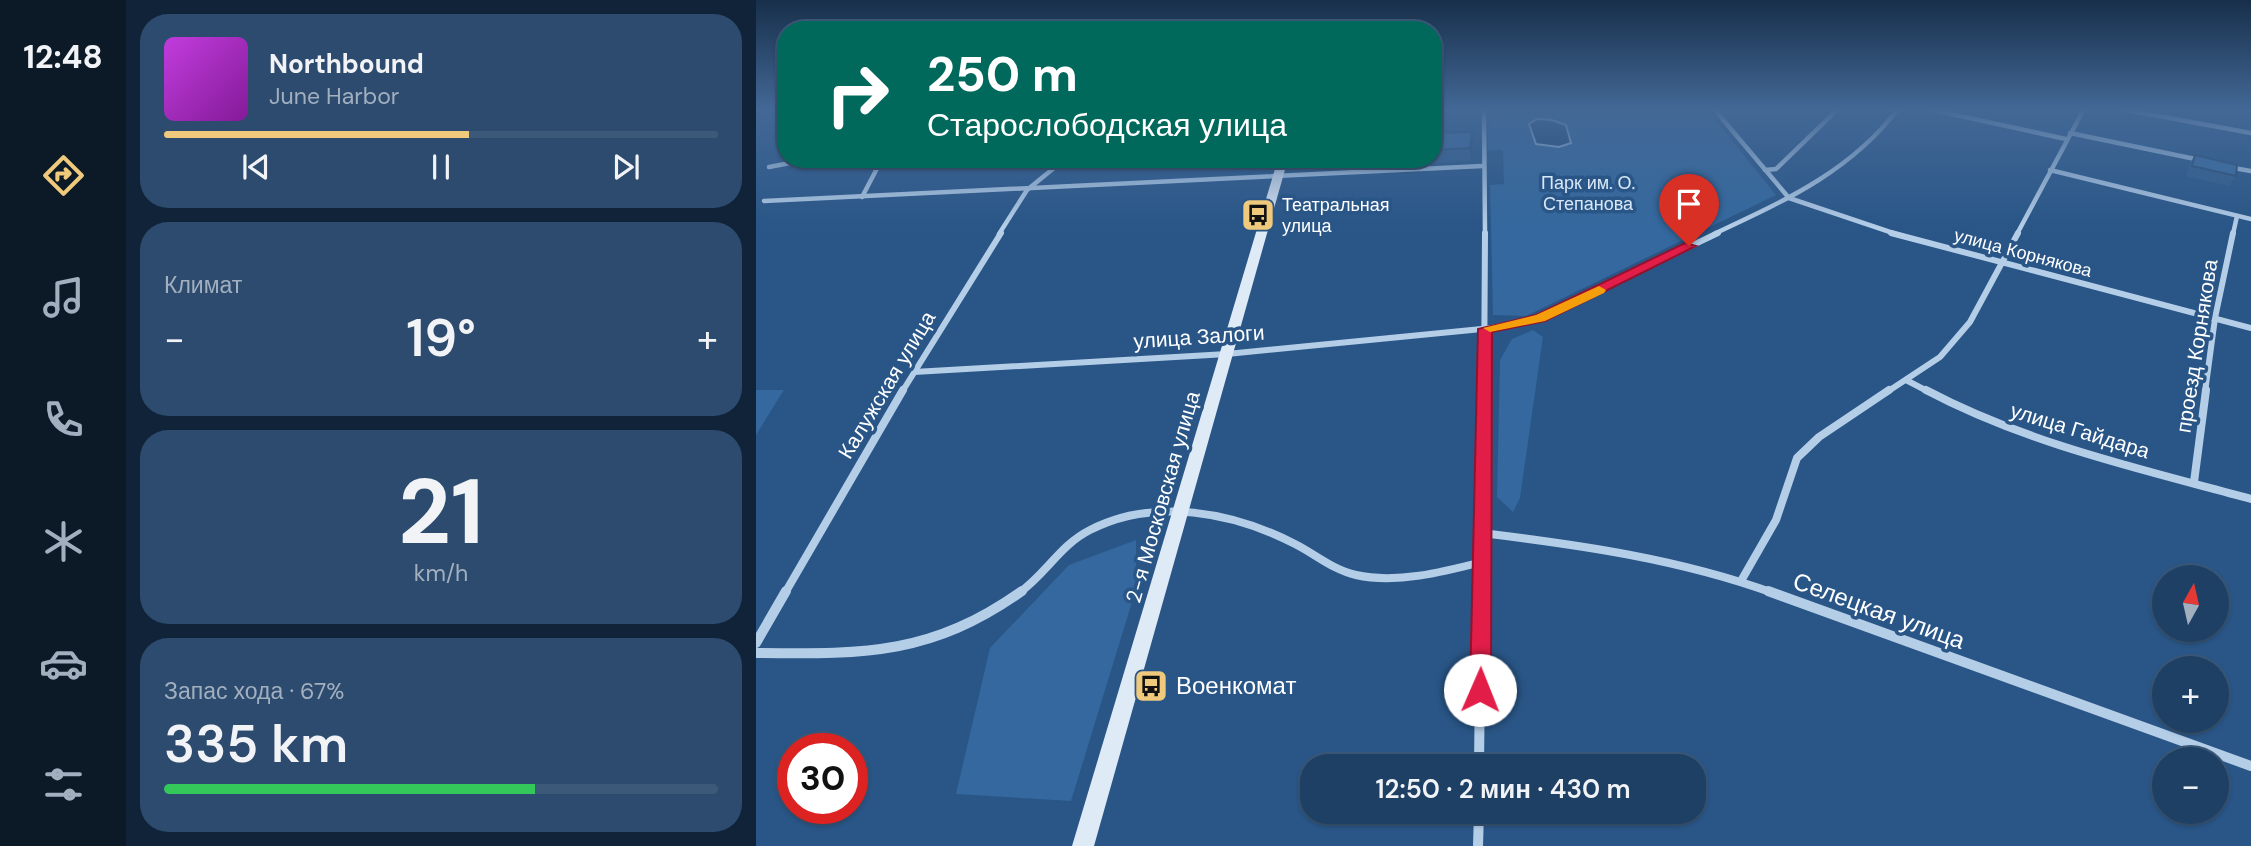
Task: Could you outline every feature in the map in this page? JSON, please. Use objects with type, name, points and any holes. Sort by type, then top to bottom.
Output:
[{"type":"street","points":[[1479,754],[1485,329],[1483,148]]},
{"type":"street","points":[[1747,148],[1789,198]]},
{"type":"street","points":[[1765,170],[1776,169],[1797,148]]},
{"type":"street","name":"улица Залоги","points":[[914,372],[1227,354],[1485,329],[1540,318],[1789,198],[1830,176],[1861,148]]},
{"type":"street","points":[[1741,582],[1776,520],[1797,458],[1819,437],[1940,357],[1970,322],[2061,148]]},
{"type":"street","points":[[2135,148],[2212,163]]},
{"type":"street","points":[[769,167],[777,165]]},
{"type":"street","points":[[1442,168],[1482,166]]},
{"type":"street","points":[[2225,166],[2251,171]]},
{"type":"street","points":[[862,197],[877,168]]},
{"type":"street","name":"Калужская улица","points":[[756,643],[914,372],[1027,190],[1054,168]]},
{"type":"street","name":"2-я Московская улица","points":[[1083,846],[1281,168]]},
{"type":"street","points":[[764,201],[1441,168]]},
{"type":"street","points":[[2050,170],[2251,219]]},
{"type":"street","name":"улица Корнякова","points":[[1789,198],[1898,235],[2251,328]]},
{"type":"street","name":"проезд Корнякова","points":[[2193,482],[2215,318],[2237,216]]},
{"type":"street","name":"улица Гайдара","points":[[1906,380],[1969,414],[2051,444],[2251,499]]},
{"type":"street","points":[[756,653],[863,653],[939,637],[984,614],[1037,579],[1069,542],[1091,528],[1160,511],[1236,521],[1292,542],[1341,570],[1361,576],[1436,571],[1482,562]]},
{"type":"street","name":"Селецкая улица","points":[[1482,533],[1608,549],[1741,582],[2251,766]]},
{"type":"street","points":[[1478,846],[1479,824]]},
{"type":"green space","name":"Парк им. О. Степанова","points":[[1738,148],[1776,195],[1526,316],[1493,315],[1490,185],[1504,184],[1503,150],[1488,150]]},
{"type":"green space","points":[[1533,330],[1543,337],[1520,498],[1513,512],[1497,497],[1500,360],[1512,339]]},
{"type":"green space","points":[[756,390],[784,390],[756,435]]},
{"type":"green space","points":[[1136,540],[1136,589],[1071,801],[956,794],[990,648],[1069,565]]},
{"type":"building","points":[[2195,155],[2237,165],[2236,176],[2192,166]]},
{"type":"slow traffic","points":[[1490,328],[1540,318],[1599,290]]},
{"type":"place","name":"Театральная улица","points":[[1258,215]]},
{"type":"place","name":"Военкомат","points":[[1151,686]]},
{"type":"route","points":[[1480,690],[1485,329],[1540,318],[1689,246]]}]
